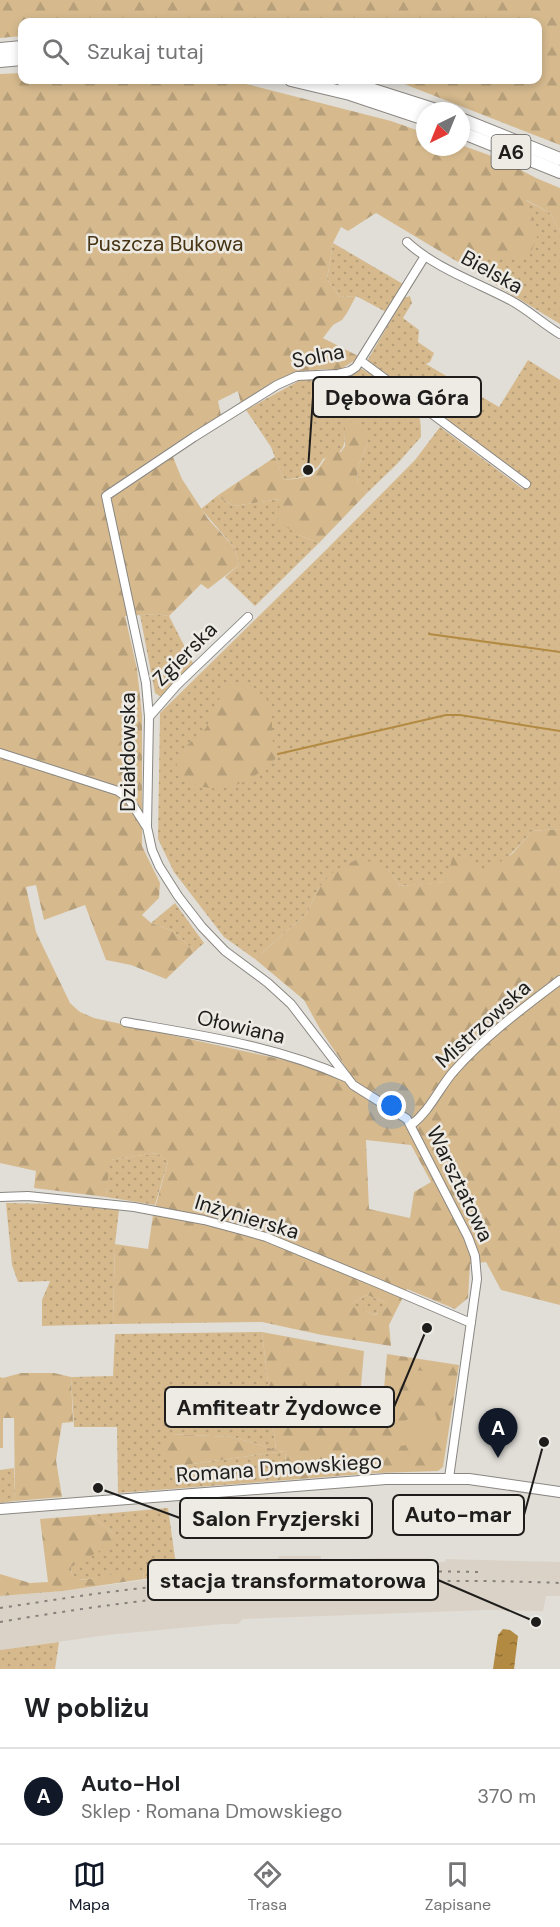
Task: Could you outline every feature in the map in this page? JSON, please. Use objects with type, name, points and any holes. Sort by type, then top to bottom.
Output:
[{"type":"highway","points":[[0,49],[18,47]]},
{"type":"highway","points":[[0,61],[18,59]]},
{"type":"highway","points":[[308,84],[350,94],[416,115]]},
{"type":"highway","points":[[355,84],[416,104]]},
{"type":"highway","name":"A6","points":[[470,123],[560,159]]},
{"type":"highway","name":"A6","points":[[470,136],[560,172]]},
{"type":"main road","name":"Romana Dmowskiego","points":[[0,1509],[376,1479],[479,1480],[560,1492]]},
{"type":"street","name":"Bielska","points":[[408,242],[426,256],[513,301],[541,323],[560,334]]},
{"type":"street","points":[[361,361],[426,256]]},
{"type":"street","name":"Solna","points":[[106,496],[277,385],[297,376],[344,373],[356,367],[361,361],[526,484]]},
{"type":"street","name":"Działdowska","points":[[106,496],[146,683],[149,717],[147,827],[152,850],[167,881],[202,927],[225,951]]},
{"type":"street","name":"Zgierska","points":[[149,717],[177,686],[248,617]]},
{"type":"street","points":[[0,753],[118,791],[129,799],[147,827]]},
{"type":"street","name":"Warsztatowa","points":[[225,951],[268,983],[291,1004],[345,1077],[360,1090],[399,1113],[411,1125],[475,1256],[477,1279],[449,1478]]},
{"type":"street","name":"Mistrzowska","points":[[411,1125],[423,1114],[448,1077],[468,1056],[560,980]]},
{"type":"street","name":"Ołowiana","points":[[125,1022],[269,1051],[313,1063],[345,1077]]},
{"type":"street","name":"Inżynierska","points":[[0,1197],[50,1197],[134,1207],[204,1220],[266,1237],[471,1323]]},
{"type":"shaded area","points":[[279,1556],[321,1556],[321,1560],[429,1558],[429,1562],[445,1562],[446,1559],[560,1562],[560,1596],[546,1596],[543,1611],[487,1610],[243,1619],[238,1624],[107,1635],[0,1650],[0,1596],[63,1591],[175,1576],[177,1572],[203,1569],[274,1567]]},
{"type":"green space","points":[[0,0],[560,0],[560,145],[470,110],[470,102],[450,102],[404,84],[542,84],[542,18],[18,18],[18,36],[0,38]]},
{"type":"green space","name":"Puszcza Bukowa","points":[[18,73],[18,84],[246,84],[391,121],[416,130],[416,156],[470,156],[470,148],[500,159],[560,188],[560,231],[550,213],[526,200],[539,232],[529,257],[477,257],[473,271],[376,213],[348,231],[341,227],[333,243],[327,279],[340,297],[356,296],[342,320],[333,325],[323,338],[360,357],[338,371],[326,369],[303,371],[241,404],[238,391],[218,401],[221,415],[172,448],[173,457],[182,479],[208,519],[234,547],[239,565],[208,589],[201,584],[169,616],[156,614],[125,616],[137,669],[142,715],[142,846],[160,883],[159,898],[142,915],[151,923],[173,931],[195,951],[166,979],[131,965],[106,960],[85,905],[44,920],[36,885],[26,887],[36,932],[70,1003],[80,1012],[94,1018],[312,1066],[332,1073],[346,1068],[304,1000],[255,959],[307,913],[319,887],[335,870],[360,858],[388,869],[400,886],[445,882],[454,853],[486,872],[513,853],[532,831],[560,829],[560,1305],[501,1290],[486,1262],[470,1264],[468,1298],[455,1309],[407,1289],[389,1325],[391,1346],[322,1335],[262,1322],[113,1324],[115,1244],[148,1249],[153,1215],[168,1162],[157,1153],[110,1160],[106,1197],[34,1188],[36,1171],[0,1163],[0,74]],"holes":[[[366,1140],[411,1145],[431,1182],[414,1192],[410,1218],[369,1209]],[[367,1295],[387,1303],[387,1308],[383,1310],[381,1308],[374,1315],[353,1306],[354,1302]]]},
{"type":"green space","points":[[525,200],[550,213],[560,231],[560,324],[473,271],[477,257]]},
{"type":"green space","points":[[333,243],[403,284],[386,312],[356,296],[340,297],[327,279]]},
{"type":"green space","points":[[410,296],[412,303],[403,318],[419,330],[418,342],[434,353],[430,362],[426,364],[499,407],[528,360],[560,380],[560,829],[532,831],[500,863],[487,872],[468,878],[400,886],[388,869],[319,887],[307,913],[255,959],[224,937],[174,872],[158,839],[160,713],[415,460],[440,427],[523,489],[529,483],[394,379],[367,361],[404,298]]},
{"type":"green space","points":[[359,367],[412,404],[419,415],[421,437],[367,493],[357,485],[358,467],[368,443],[345,427],[345,441],[340,451],[323,459],[311,473],[284,480],[271,447],[246,410],[304,378],[324,377],[340,380]]},
{"type":"green space","points":[[357,417],[368,436],[368,443],[358,467],[357,484],[367,493],[319,543],[299,535],[278,522],[280,499],[234,506],[217,496],[275,457],[284,480],[310,475],[333,450],[341,452],[345,446],[345,427]]},
{"type":"green space","points":[[217,496],[234,506],[280,499],[299,535],[319,543],[255,606],[225,577],[239,565],[234,547],[201,509]]},
{"type":"green space","points":[[140,615],[169,616],[194,665],[161,697],[155,693]]},
{"type":"green space","points":[[250,685],[272,703],[272,737],[276,758],[251,778],[221,788],[200,786],[174,773],[182,750],[206,728],[225,686]]},
{"type":"green space","points":[[175,903],[204,943],[195,951],[173,931],[151,923]]},
{"type":"green space","points":[[157,1153],[168,1162],[155,1205],[106,1197],[109,1160]]},
{"type":"green space","points":[[6,1203],[57,1204],[119,1210],[115,1244],[113,1324],[42,1326],[42,1300],[50,1281],[18,1282],[12,1265]]},
{"type":"green space","points":[[367,1295],[387,1303],[387,1308],[374,1315],[352,1306],[354,1302]]},
{"type":"green space","points":[[262,1332],[276,1450],[233,1437],[170,1434],[177,1466],[285,1451],[287,1480],[118,1493],[117,1427],[74,1427],[71,1377],[113,1376],[115,1334]]},
{"type":"green space","points":[[262,1332],[364,1351],[361,1386],[384,1389],[387,1354],[459,1365],[443,1467],[438,1471],[287,1480],[285,1451],[177,1466],[163,1455],[163,1443],[170,1434],[233,1437],[276,1450]]},
{"type":"green space","points":[[414,1370],[431,1372],[430,1381],[413,1379]]},
{"type":"green space","points":[[21,1373],[54,1373],[71,1377],[73,1422],[62,1423],[56,1460],[62,1497],[15,1501],[14,1418],[3,1418],[3,1448],[0,1448],[0,1377]]},
{"type":"green space","points":[[432,1409],[441,1434],[402,1446],[395,1425]]},
{"type":"green space","points":[[14,1468],[15,1501],[0,1503],[0,1470]]},
{"type":"green space","points":[[168,1508],[177,1572],[175,1576],[144,1579],[143,1572],[78,1580],[72,1574],[71,1567],[113,1533],[90,1515]]},
{"type":"green space","points":[[90,1515],[113,1533],[112,1544],[71,1567],[72,1574],[79,1580],[137,1571],[143,1572],[144,1579],[63,1591],[0,1596],[0,1574],[30,1583],[48,1582],[40,1519]]},
{"type":"green space","points":[[59,1642],[55,1669],[0,1669],[0,1650]]},
{"type":"water","points":[[503,1629],[510,1630],[518,1636],[514,1669],[493,1669],[498,1635]]},
{"type":"waterway","points":[[429,634],[560,652]]},
{"type":"waterway","points":[[278,754],[446,715],[460,715],[560,731]]},
{"type":"railway","points":[[0,1608],[122,1590],[243,1578],[362,1572],[482,1572]]},
{"type":"railway","points":[[0,1622],[209,1593],[349,1583],[419,1581],[560,1583]]},
{"type":"place","name":"Dębowa Góra","points":[[308,470]]},
{"type":"place","name":"Amfiteatr Żydowce","points":[[427,1328]]},
{"type":"place","name":"Auto-mar","points":[[544,1442]]},
{"type":"place","name":"Auto-Hol","points":[[498,1458]]},
{"type":"place","name":"Salon Fryzjerski","points":[[98,1488]]},
{"type":"place","name":"stacja transformatorowa","points":[[536,1622]]}]
